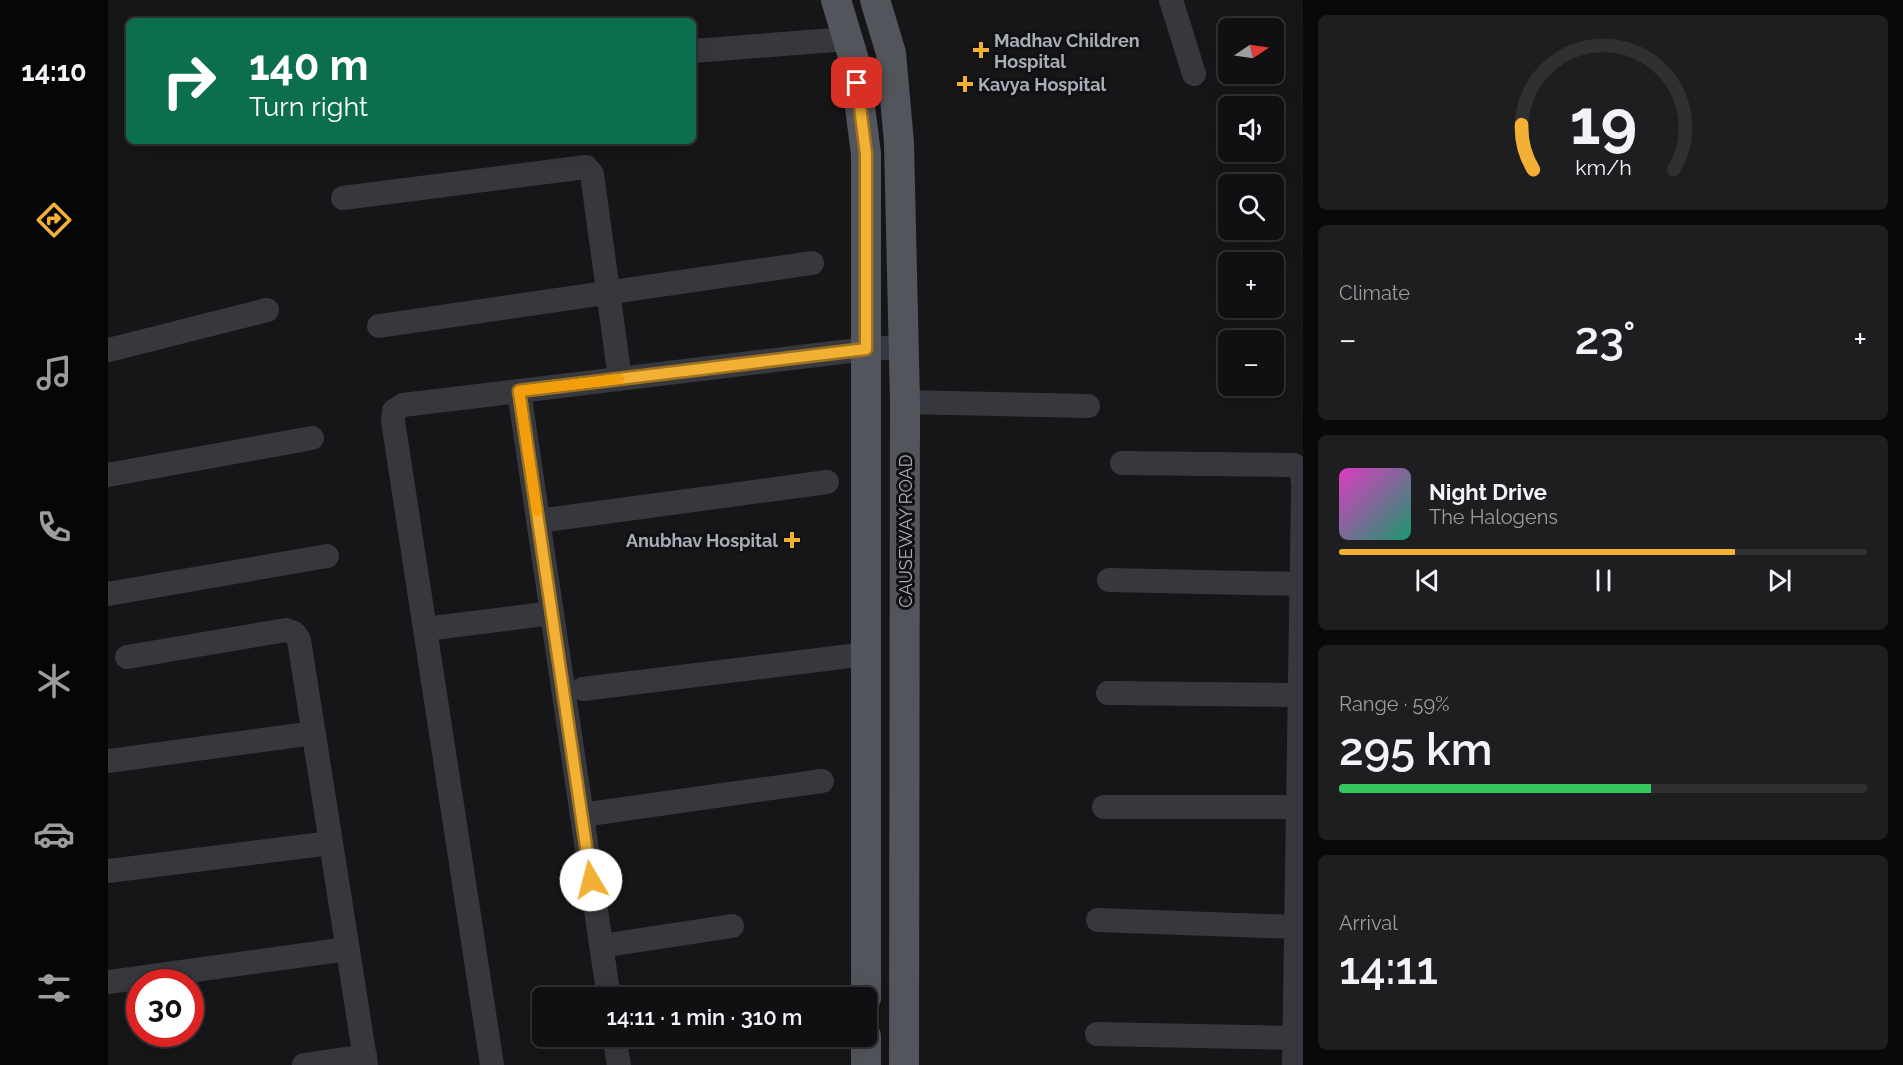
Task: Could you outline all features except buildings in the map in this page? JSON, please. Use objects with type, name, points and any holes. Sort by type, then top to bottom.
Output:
[{"type":"main road","points":[[836,0],[854,60],[866,154],[866,987]]},
{"type":"main road","name":"CAUSEWAY ROAD","points":[[875,0],[891,53],[899,143],[905,402],[904,1065]]},
{"type":"main road","points":[[866,1047],[866,1065]]},
{"type":"street","points":[[1171,0],[1194,74]]},
{"type":"street","points":[[696,51],[847,39]]},
{"type":"street","points":[[343,198],[586,167],[592,174],[620,379]]},
{"type":"street","points":[[379,326],[812,263]]},
{"type":"street","points":[[108,350],[267,310]]},
{"type":"street","points":[[492,1065],[393,421],[394,411],[403,405],[866,349],[903,347]]},
{"type":"street","points":[[519,391],[607,987]]},
{"type":"street","points":[[905,402],[1088,406]]},
{"type":"street","points":[[108,475],[312,438]]},
{"type":"street","points":[[1122,463],[1294,465],[1302,473],[1303,484]]},
{"type":"street","points":[[538,521],[827,482]]},
{"type":"street","points":[[1294,1065],[1303,491]]},
{"type":"street","points":[[108,594],[327,556]]},
{"type":"street","points":[[1109,580],[1302,584]]},
{"type":"street","points":[[425,629],[552,613]]},
{"type":"street","points":[[127,657],[286,630],[294,633],[299,640],[366,1061],[304,1065]]},
{"type":"street","points":[[583,689],[866,654]]},
{"type":"street","points":[[1108,693],[1300,695]]},
{"type":"street","points":[[108,761],[314,734]]},
{"type":"street","points":[[582,815],[822,781]]},
{"type":"street","points":[[1104,807],[1298,807]]},
{"type":"street","points":[[108,871],[331,843]]},
{"type":"street","points":[[1098,920],[1296,927]]},
{"type":"street","points":[[601,946],[732,926]]},
{"type":"street","points":[[108,982],[348,949]]},
{"type":"street","points":[[1097,1034],[1294,1038]]},
{"type":"street","points":[[616,1047],[619,1065]]},
{"type":"slow traffic","points":[[537,511],[519,391],[619,379]]},
{"type":"place","name":"Madhav Children Hospital","points":[[981,50]]},
{"type":"place","name":"Kavya Hospital","points":[[965,84]]},
{"type":"place","name":"Anubhav Hospital","points":[[792,540]]},
{"type":"route","points":[[591,880],[519,391],[866,349],[866,154],[857,83]]}]
